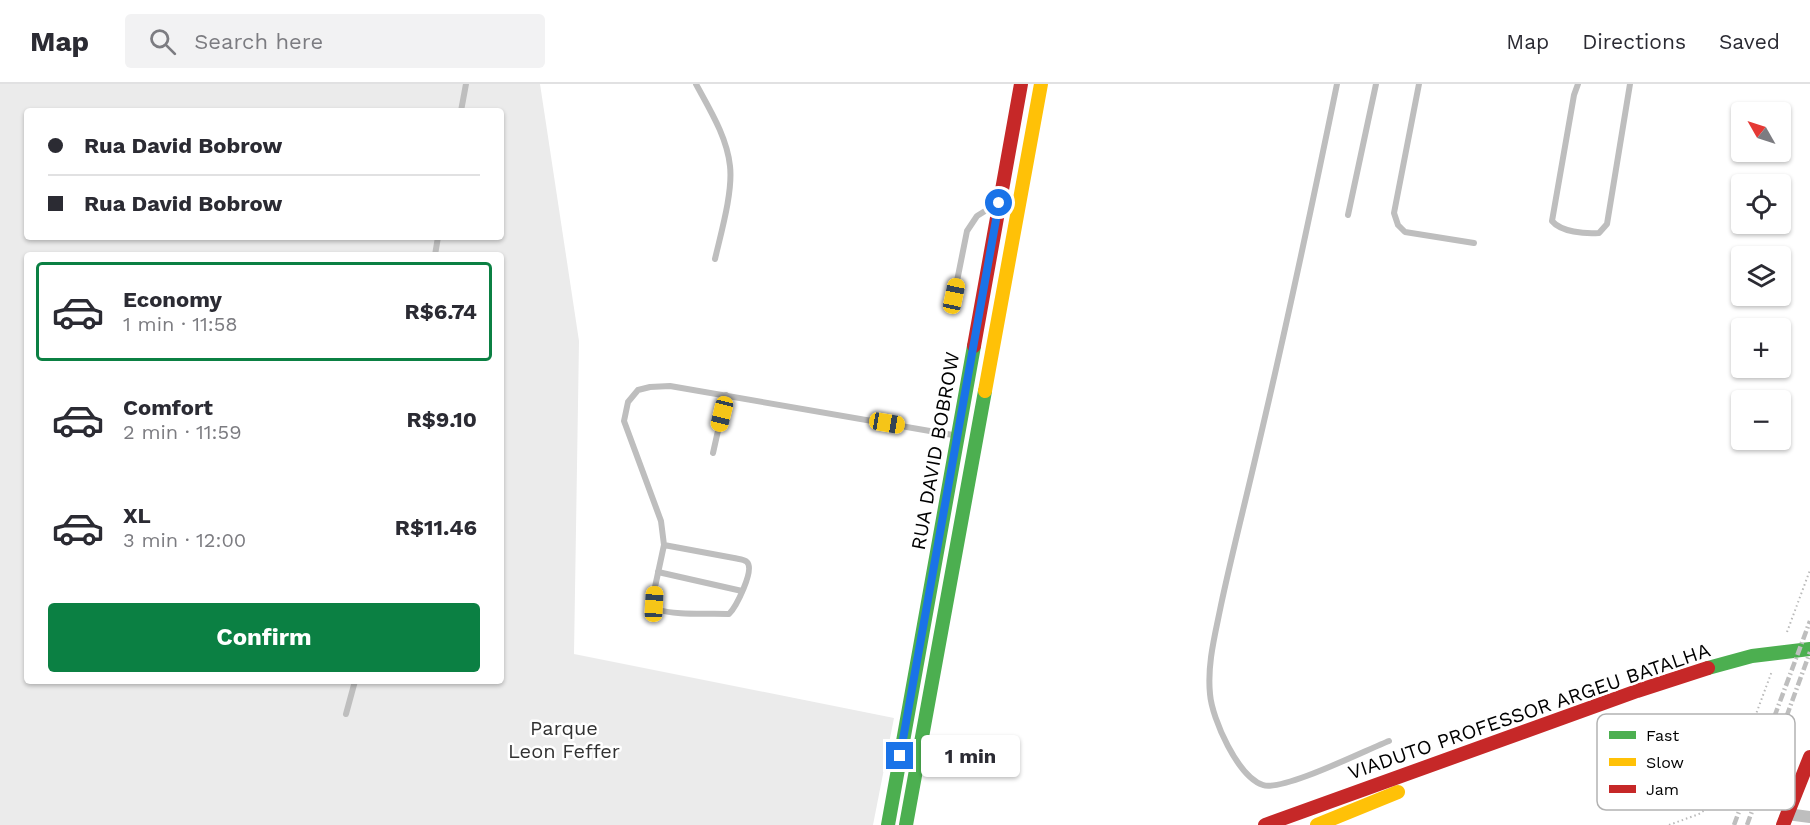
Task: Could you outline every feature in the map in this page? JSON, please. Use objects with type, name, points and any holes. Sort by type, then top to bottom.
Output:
[{"type":"main road","name":"RUA DAVID BOBROW","points":[[888,825],[1021,84]]},
{"type":"main road","name":"RUA DAVID BOBROW","points":[[906,825],[1041,84]]},
{"type":"main road","name":"VIADUTO PROFESSOR ARGEU BATALHA","points":[[1265,825],[1691,674],[1742,659],[1810,649]]},
{"type":"main road","name":"VIADUTO PROFESSOR ARGEU BATALHA","points":[[1612,714],[1662,696],[1751,670],[1810,660]]},
{"type":"main road","name":"VIADUTO PROFESSOR ARGEU BATALHA","points":[[1317,825],[1417,785],[1597,720]]},
{"type":"main road","points":[[1795,794],[1810,757]]},
{"type":"street","points":[[1785,819],[1810,817]]},
{"type":"lane","points":[[462,108],[466,84]]},
{"type":"lane","points":[[696,84],[726,144],[730,165],[731,182],[715,260]]},
{"type":"lane","points":[[1337,84],[1277,368],[1210,658],[1210,694],[1214,716],[1222,736],[1244,771],[1261,785],[1269,787],[1290,782],[1389,741]]},
{"type":"lane","points":[[1348,215],[1376,84]]},
{"type":"lane","points":[[1419,84],[1394,213],[1398,225],[1405,232],[1474,243]]},
{"type":"lane","points":[[1578,84],[1574,95],[1552,221],[1556,226],[1593,234],[1599,233],[1607,224],[1630,84]]},
{"type":"lane","points":[[954,296],[967,231],[983,211],[999,203]]},
{"type":"lane","points":[[664,545],[744,560],[749,564],[750,569],[735,609],[729,614],[656,609],[655,587],[664,545],[661,521],[624,421],[628,402],[638,390],[670,386],[958,436]]},
{"type":"lane","points":[[713,453],[726,395]]},
{"type":"lane","points":[[658,572],[742,591]]},
{"type":"lane","points":[[346,714],[354,684]]},
{"type":"path","points":[[1785,638],[1810,570]]},
{"type":"path","points":[[1756,714],[1772,671]]},
{"type":"path","points":[[1669,825],[1705,810]]},
{"type":"green space","name":"Parque Leon Feffer","points":[[0,84],[540,84],[579,341],[574,654],[894,718],[873,825],[0,825]]},
{"type":"railway","points":[[1775,714],[1810,621]]},
{"type":"railway","points":[[1787,714],[1810,652]]},
{"type":"railway","points":[[1734,825],[1740,810]]},
{"type":"railway","points":[[1747,825],[1752,810]]},
{"type":"traffic: fast","points":[[888,825],[974,346]]},
{"type":"traffic: fast","points":[[906,825],[985,391]]},
{"type":"traffic: fast","points":[[1708,668],[1752,656],[1810,649]]},
{"type":"traffic: slow","points":[[985,391],[1041,84]]},
{"type":"traffic: slow","points":[[1317,825],[1398,792]]},
{"type":"traffic: jam","points":[[974,346],[1021,84]]},
{"type":"traffic: jam","points":[[1265,825],[1637,691],[1708,668]]},
{"type":"traffic: jam","points":[[1795,795],[1810,757]]},
{"type":"traffic: jam","points":[[1783,825],[1789,810]]},
{"type":"route","points":[[900,756],[999,203]]}]
